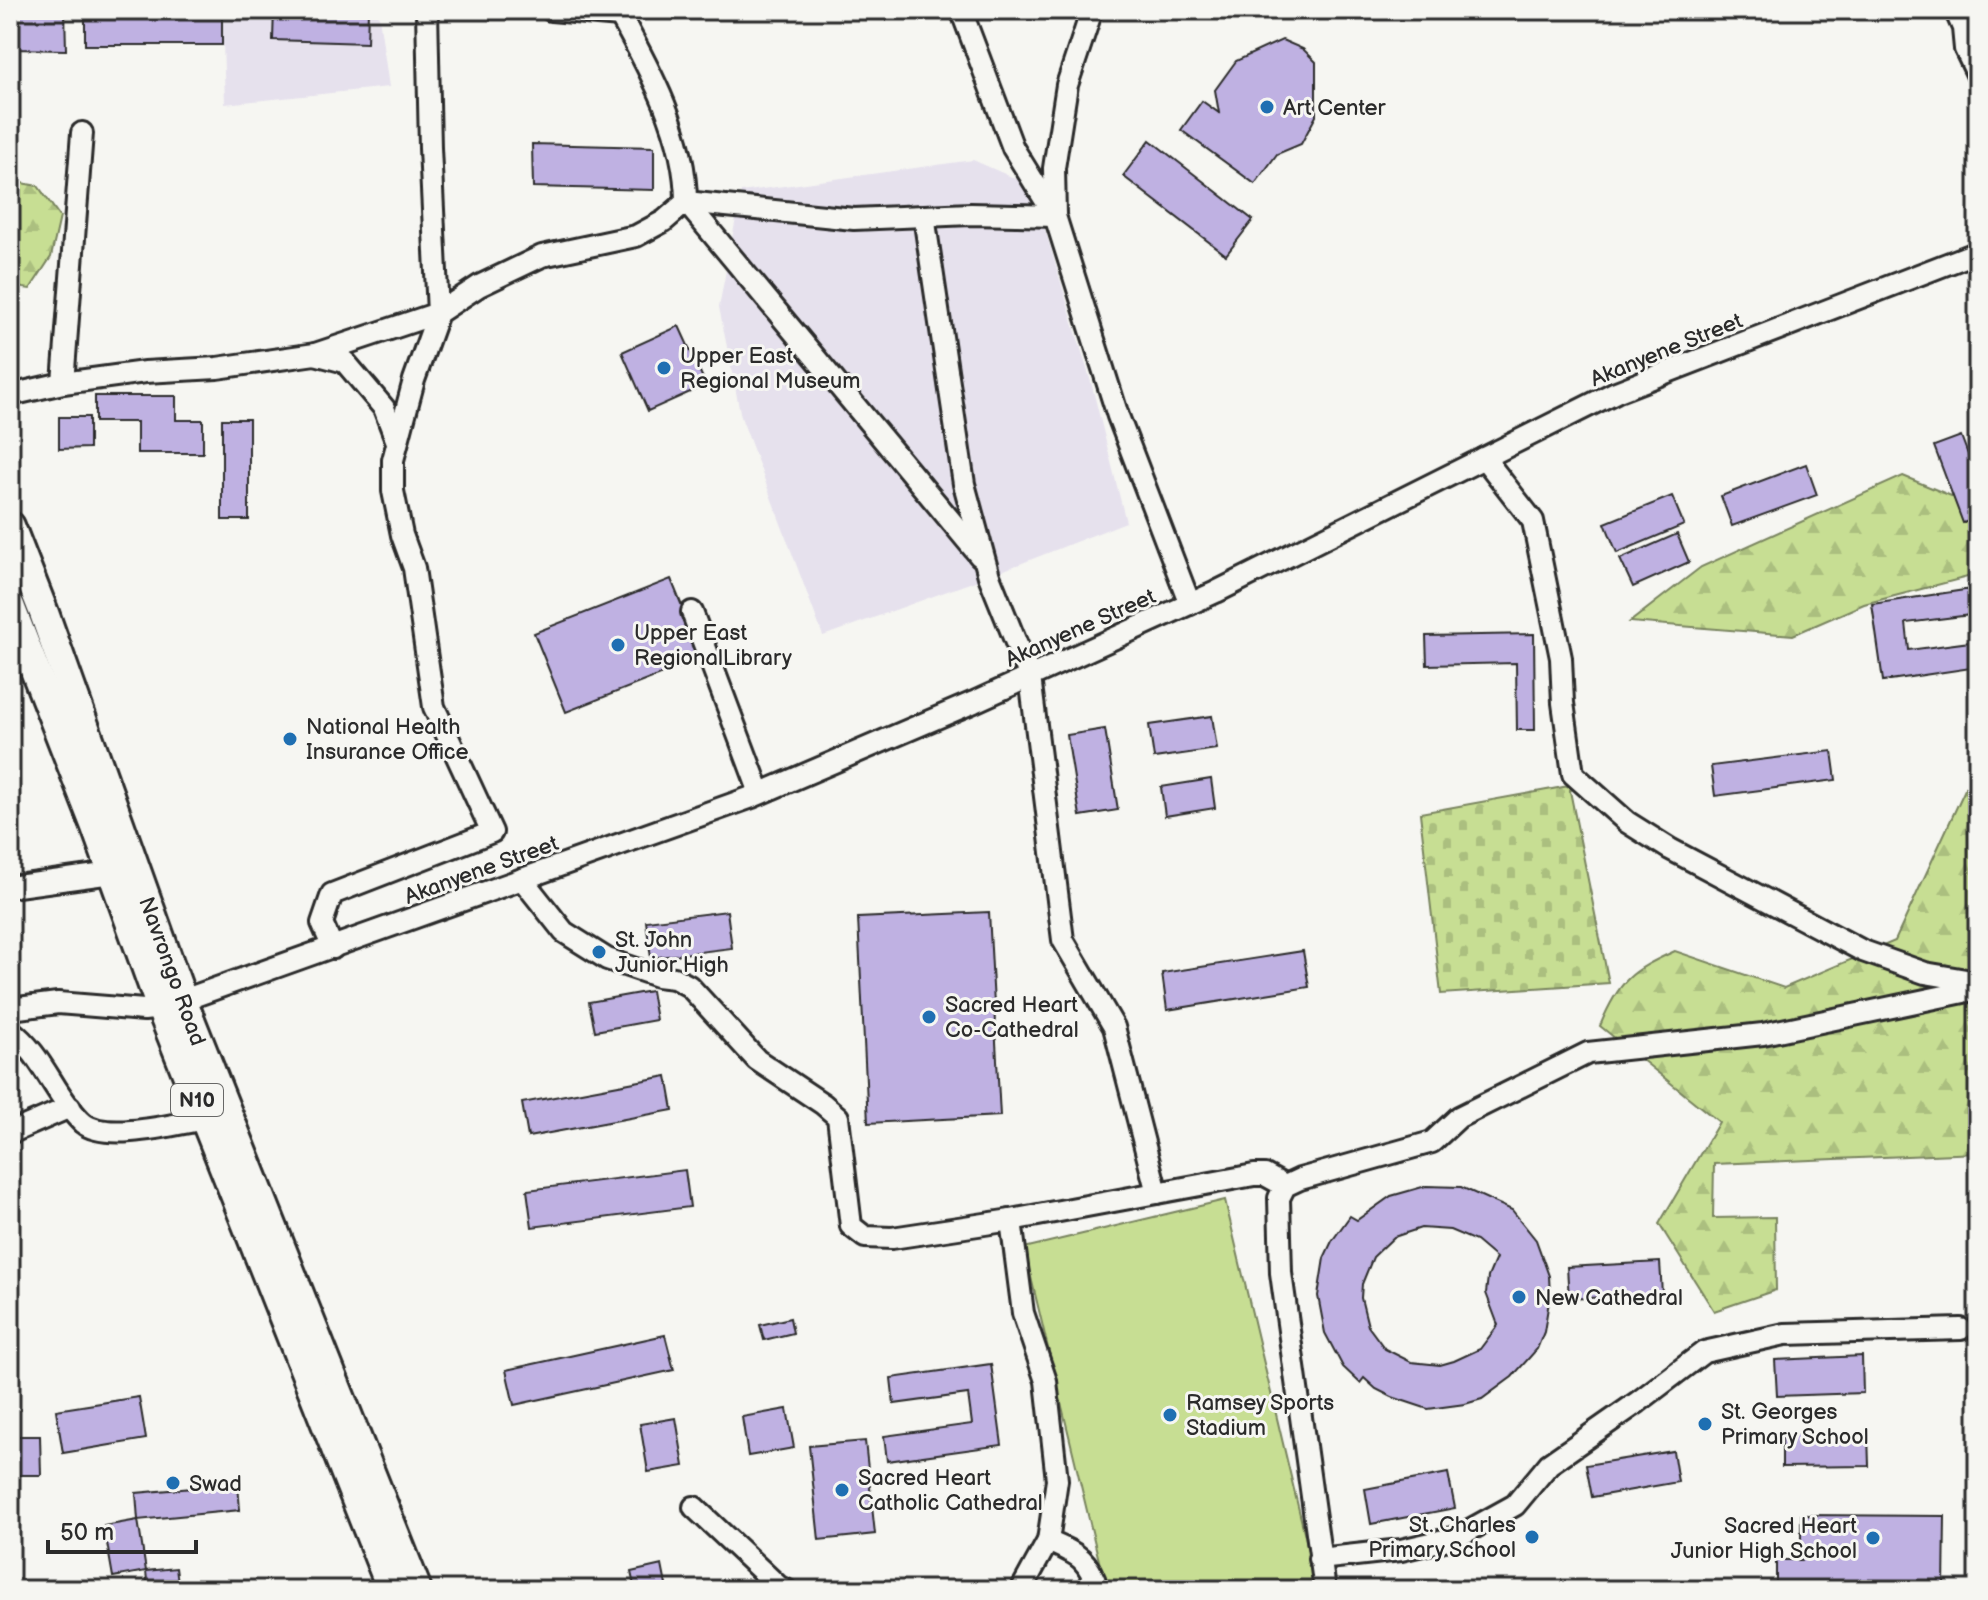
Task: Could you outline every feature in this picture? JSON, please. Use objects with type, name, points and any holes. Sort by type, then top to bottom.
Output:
[{"type":"highway","name":"Navrongo Road","points":[[10,526],[49,627],[172,1005],[205,1119],[392,1590]]},
{"type":"highway","name":"Navrongo Road","points":[[10,606],[112,873],[172,1005],[417,1590]]},
{"type":"street","points":[[333,948],[322,923],[332,894],[492,832],[434,707],[414,568],[402,535],[393,491],[393,460],[397,442],[427,338],[438,313],[427,10]]},
{"type":"street","points":[[551,10],[618,13],[661,98],[679,145],[686,173],[686,202],[985,563]]},
{"type":"street","points":[[961,10],[1013,148],[1055,216],[1118,416],[1190,604]]},
{"type":"street","points":[[1055,216],[1054,168],[1067,85],[1092,10]]},
{"type":"street","points":[[1955,10],[1963,28],[1965,49],[1978,76]]},
{"type":"street","points":[[63,383],[82,133]]},
{"type":"street","points":[[10,395],[63,383],[145,372],[217,368],[315,354],[438,313],[479,286],[542,256],[636,236],[664,221],[686,202],[854,219],[1055,216]]},
{"type":"street","points":[[924,216],[964,484],[985,563],[1030,677],[1063,940],[1114,1027],[1157,1193]]},
{"type":"street","name":"Akanyene Street","points":[[10,1009],[58,1003],[144,1010],[172,1005],[760,793],[1030,677],[1190,604],[1616,392],[1978,252]]},
{"type":"street","points":[[315,354],[345,362],[384,408],[397,442]]},
{"type":"street","points":[[1484,458],[1533,521],[1561,658],[1563,703],[1573,774],[1627,822],[1670,849],[1863,951],[1925,973],[1978,982]]},
{"type":"street","points":[[692,612],[760,793]]},
{"type":"street","points":[[10,887],[112,873]]},
{"type":"street","points":[[522,879],[564,932],[607,959],[657,976],[674,978],[689,986],[757,1060],[838,1117],[851,1226],[865,1237],[892,1238],[1011,1220],[1254,1175],[1265,1175],[1285,1186]]},
{"type":"street","points":[[1325,1590],[1281,1273],[1279,1198],[1285,1186],[1300,1179],[1432,1142],[1459,1117],[1588,1053],[1763,1034],[1978,989]]},
{"type":"street","points":[[10,1030],[28,1044],[83,1123],[97,1130],[118,1132],[205,1119]]},
{"type":"street","points":[[10,1133],[70,1107]]},
{"type":"street","points":[[1011,1220],[1023,1313],[1046,1381],[1057,1480],[1048,1541],[1021,1590]]},
{"type":"street","points":[[1319,1559],[1401,1550],[1457,1537],[1515,1505],[1549,1464],[1704,1352],[1785,1334],[1961,1329]]},
{"type":"street","points":[[694,1507],[779,1587],[786,1590]]},
{"type":"street","points":[[1048,1541],[1078,1554],[1092,1570],[1098,1590]]},
{"type":"shaded area","points":[[222,10],[378,10],[389,87],[225,104]]},
{"type":"shaded area","points":[[973,160],[1032,186],[1091,382],[1126,522],[823,636],[741,417],[719,307],[741,192]]},
{"type":"green space","points":[[10,181],[38,186],[60,217],[51,257],[30,289],[10,286]]},
{"type":"green space","points":[[1903,476],[1978,507],[1978,577],[1975,575],[1864,604],[1793,635],[1630,622],[1701,567]]},
{"type":"green space","points":[[1978,761],[1978,1153],[1714,1164],[1713,1218],[1775,1217],[1776,1290],[1714,1311],[1659,1224],[1719,1122],[1600,1026],[1607,1010],[1620,987],[1637,971],[1675,951],[1784,988],[1895,941]]},
{"type":"green space","points":[[1569,786],[1609,983],[1441,994],[1420,813]]},
{"type":"green space","name":"Ramsey Sports Stadium","points":[[1225,1200],[1316,1582],[1284,1590],[1106,1590],[1024,1248]]},
{"type":"building","points":[[10,10],[65,10],[66,50],[10,49]]},
{"type":"building","points":[[85,10],[222,10],[222,45],[85,45]]},
{"type":"building","points":[[274,10],[368,10],[367,43],[273,40]]},
{"type":"building","name":"Art Center","points":[[1282,40],[1303,49],[1316,62],[1316,116],[1301,144],[1277,154],[1255,184],[1181,130],[1202,101],[1219,113],[1215,90],[1236,61]]},
{"type":"building","points":[[1150,140],[1253,220],[1226,255],[1123,176]]},
{"type":"building","points":[[532,144],[654,147],[654,190],[533,187]]},
{"type":"building","name":"Upper East Regional Museum","points":[[679,326],[706,385],[648,411],[622,352]]},
{"type":"building","points":[[95,396],[176,396],[176,420],[203,420],[203,453],[137,453],[137,422],[95,422]]},
{"type":"building","points":[[59,417],[89,417],[89,448],[59,449]]},
{"type":"building","points":[[222,419],[249,419],[249,520],[222,520]]},
{"type":"building","points":[[1961,436],[1978,481],[1978,518],[1963,523],[1934,446]]},
{"type":"building","points":[[1806,464],[1817,495],[1732,526],[1721,496]]},
{"type":"building","points":[[1672,496],[1684,525],[1617,553],[1605,523]]},
{"type":"building","points":[[1677,534],[1689,562],[1633,587],[1620,559]]},
{"type":"building","name":"Upper East RegionalLibrary","points":[[671,579],[703,658],[566,712],[534,633]]},
{"type":"building","points":[[1978,588],[1978,614],[1906,623],[1909,650],[1978,641],[1978,667],[1883,681],[1872,604]]},
{"type":"building","points":[[1534,634],[1535,730],[1517,730],[1516,663],[1427,665],[1426,636]]},
{"type":"building","points":[[1212,716],[1217,749],[1154,758],[1149,725]]},
{"type":"building","points":[[1105,729],[1118,810],[1080,816],[1067,735]]},
{"type":"building","points":[[1832,751],[1836,780],[1715,796],[1711,766]]},
{"type":"building","points":[[1211,779],[1215,808],[1165,816],[1161,787]]},
{"type":"building","points":[[727,911],[732,948],[651,958],[646,921]]},
{"type":"building","name":"Sacred Heart Co-Cathedral","points":[[989,912],[1000,1116],[868,1123],[858,918]]},
{"type":"building","points":[[1303,951],[1309,987],[1167,1010],[1162,973]]},
{"type":"building","points":[[651,991],[656,1020],[595,1031],[589,1002]]},
{"type":"building","points":[[667,1076],[673,1110],[528,1137],[522,1103]]},
{"type":"building","points":[[685,1170],[690,1207],[532,1227],[527,1190]]},
{"type":"building","name":"New Cathedral","points":[[1426,1186],[1461,1187],[1512,1210],[1536,1240],[1549,1276],[1550,1295],[1544,1332],[1537,1349],[1512,1377],[1482,1399],[1428,1409],[1392,1397],[1364,1378],[1360,1383],[1343,1367],[1325,1333],[1318,1296],[1324,1258],[1332,1241],[1350,1216],[1357,1220],[1391,1196]],"holes":[[[1421,1228],[1450,1230],[1476,1241],[1496,1258],[1488,1277],[1486,1293],[1498,1325],[1480,1349],[1454,1361],[1440,1365],[1411,1362],[1385,1349],[1368,1326],[1361,1298],[1362,1284],[1373,1257],[1394,1237]]]},
{"type":"building","points":[[1660,1262],[1662,1294],[1569,1299],[1567,1267]]},
{"type":"building","points":[[790,1318],[793,1333],[764,1340],[760,1325]]},
{"type":"building","points":[[665,1335],[674,1370],[514,1405],[506,1370]]},
{"type":"building","points":[[1862,1356],[1863,1393],[1777,1396],[1775,1360]]},
{"type":"building","points":[[991,1364],[1002,1445],[887,1461],[884,1436],[972,1424],[968,1394],[894,1404],[891,1378]]},
{"type":"building","points":[[139,1397],[146,1439],[63,1453],[56,1410]]},
{"type":"building","points":[[787,1409],[794,1448],[748,1456],[742,1417]]},
{"type":"building","points":[[676,1418],[684,1466],[648,1472],[640,1424]]},
{"type":"building","points":[[1782,1434],[1868,1434],[1869,1466],[1782,1467]]},
{"type":"building","points":[[10,1436],[40,1436],[41,1475],[10,1475]]},
{"type":"building","name":"Sacred Heart Catholic Cathedral","points":[[865,1441],[875,1534],[819,1540],[809,1446]]},
{"type":"building","points":[[1673,1451],[1678,1482],[1592,1497],[1586,1465]]},
{"type":"building","points":[[1448,1473],[1455,1508],[1371,1524],[1365,1489]]},
{"type":"building","points":[[238,1484],[240,1510],[138,1520],[136,1493]]},
{"type":"building","name":"Sacred Heart Junior High School","points":[[1801,1515],[1945,1516],[1944,1590],[1776,1590],[1776,1560],[1801,1560]]},
{"type":"building","points":[[138,1520],[146,1571],[113,1577],[104,1526]]},
{"type":"building","points":[[662,1565],[667,1590],[635,1590],[631,1572]]},
{"type":"building","points":[[176,1568],[179,1590],[148,1590],[146,1571]]},
{"type":"place","name":"Art Center","points":[[1267,107]]},
{"type":"place","name":"Upper East Regional Museum","points":[[664,368]]},
{"type":"place","name":"Upper East RegionalLibrary","points":[[618,645]]},
{"type":"place","name":"National Health Insurance Office","points":[[290,739]]},
{"type":"place","name":"St. John Junior High","points":[[599,952]]},
{"type":"place","name":"Sacred Heart Co-Cathedral","points":[[929,1017]]},
{"type":"place","name":"New Cathedral","points":[[1519,1297]]},
{"type":"place","name":"Ramsey Sports Stadium","points":[[1170,1415]]},
{"type":"place","name":"St. Georges Primary School","points":[[1705,1424]]},
{"type":"place","name":"Swad","points":[[173,1483]]},
{"type":"place","name":"Sacred Heart Catholic Cathedral","points":[[842,1490]]},
{"type":"place","name":"St. Charles Primary School","points":[[1532,1537]]},
{"type":"place","name":"Sacred Heart Junior High School","points":[[1873,1538]]}]
